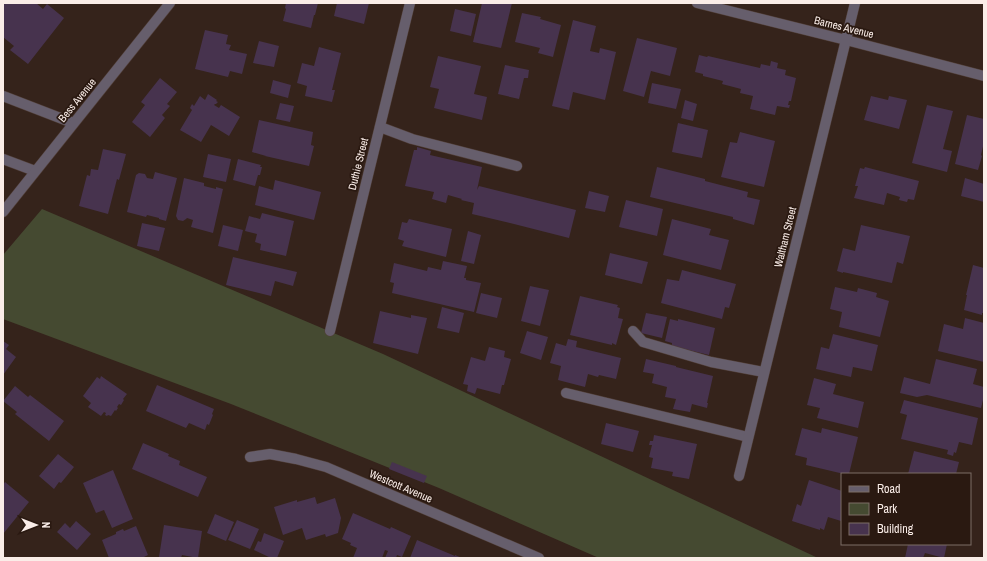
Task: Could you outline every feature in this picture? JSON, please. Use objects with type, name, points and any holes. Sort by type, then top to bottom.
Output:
[{"type":"street","name":"Bess Avenue","points":[[3,212],[170,3]]},
{"type":"street","name":"Duthie Street","points":[[330,331],[410,3]]},
{"type":"street","name":"Barnes Avenue","points":[[697,3],[984,76]]},
{"type":"street","name":"Waltham Street","points":[[739,476],[855,3]]},
{"type":"street","points":[[3,96],[73,123]]},
{"type":"street","points":[[380,127],[412,139],[517,166]]},
{"type":"street","points":[[3,158],[35,171]]},
{"type":"street","points":[[633,331],[643,342],[711,362],[764,372]]},
{"type":"street","points":[[566,393],[748,437]]},
{"type":"street","name":"Westcott Avenue","points":[[250,457],[270,454],[326,467],[539,558]]},
{"type":"green space","points":[[42,209],[383,354],[818,558],[599,558],[439,488],[231,404],[3,319],[3,255]]},
{"type":"building","points":[[3,3],[36,3],[43,9],[47,4],[64,18],[28,64],[10,50],[14,46],[3,37]]},
{"type":"building","points":[[286,3],[318,3],[311,28],[283,21]]},
{"type":"building","points":[[337,3],[369,3],[364,24],[334,16]]},
{"type":"building","points":[[482,3],[512,3],[501,48],[473,42]]},
{"type":"building","points":[[455,9],[476,14],[471,36],[450,31]]},
{"type":"building","points":[[522,13],[541,17],[540,19],[561,25],[553,57],[538,53],[540,48],[515,42]]},
{"type":"building","points":[[573,20],[596,26],[590,51],[599,53],[600,48],[616,52],[605,100],[573,92],[569,110],[552,106]]},
{"type":"building","points":[[205,30],[228,35],[226,44],[231,45],[229,50],[247,54],[242,74],[230,71],[228,77],[195,69]]},
{"type":"building","points":[[637,38],[677,48],[670,76],[651,71],[644,97],[623,91]]},
{"type":"building","points":[[259,41],[279,46],[274,67],[253,63]]},
{"type":"building","points":[[319,47],[341,53],[332,90],[335,90],[332,102],[305,96],[307,86],[297,83],[302,63],[314,66]]},
{"type":"building","points":[[699,55],[760,68],[761,64],[770,66],[771,61],[778,63],[777,68],[786,70],[785,75],[796,78],[791,101],[789,101],[788,105],[790,105],[789,108],[777,106],[775,115],[750,109],[753,96],[740,93],[741,89],[722,84],[723,81],[703,76],[703,74],[695,72]]},
{"type":"building","points":[[438,56],[481,66],[474,94],[487,97],[482,120],[434,108],[439,89],[430,87]]},
{"type":"building","points":[[505,65],[529,70],[528,78],[524,78],[519,99],[498,94]]},
{"type":"building","points":[[160,78],[177,92],[167,104],[170,106],[162,115],[165,118],[150,137],[132,122],[145,105],[141,102]]},
{"type":"building","points":[[273,80],[291,85],[288,98],[270,93]]},
{"type":"building","points":[[652,83],[681,89],[676,109],[648,103]]},
{"type":"building","points":[[208,94],[217,100],[216,101],[218,102],[214,105],[219,108],[221,105],[240,117],[229,136],[211,125],[201,142],[180,130],[192,110],[190,108],[192,104],[194,106],[200,96],[205,100]]},
{"type":"building","points":[[871,96],[888,100],[889,96],[907,100],[899,129],[864,120]]},
{"type":"building","points":[[685,100],[697,104],[693,121],[681,118]]},
{"type":"building","points":[[280,103],[294,106],[290,122],[276,119]]},
{"type":"building","points":[[927,105],[953,111],[943,149],[952,151],[947,172],[912,163]]},
{"type":"building","points":[[967,115],[984,119],[984,142],[978,170],[955,164]]},
{"type":"building","points":[[259,120],[313,132],[311,145],[314,146],[309,166],[252,152]]},
{"type":"building","points":[[678,123],[708,130],[702,158],[672,152]]},
{"type":"building","points":[[740,132],[775,141],[764,187],[721,177],[730,142],[737,143]]},
{"type":"building","points":[[417,147],[431,151],[430,155],[482,167],[477,190],[479,186],[576,210],[569,238],[472,214],[474,203],[448,195],[446,203],[432,199],[434,192],[405,186],[414,150],[417,150]]},
{"type":"building","points":[[103,149],[126,154],[119,180],[117,179],[108,214],[79,206],[87,175],[90,176],[91,169],[98,170]]},
{"type":"building","points":[[208,154],[231,159],[226,182],[203,177]]},
{"type":"building","points":[[238,159],[261,165],[260,175],[258,175],[255,186],[233,180]]},
{"type":"building","points":[[657,167],[748,192],[747,197],[760,200],[754,225],[733,219],[733,217],[650,197]]},
{"type":"building","points":[[865,167],[919,181],[914,200],[908,199],[907,202],[899,200],[900,197],[887,193],[884,205],[854,198],[858,186],[855,186],[860,168],[864,169]]},
{"type":"building","points":[[155,172],[177,178],[166,221],[147,215],[146,217],[127,212],[136,175],[139,173],[145,174],[147,178],[153,179]]},
{"type":"building","points":[[184,178],[204,183],[204,186],[223,189],[213,233],[191,227],[193,220],[187,218],[183,221],[178,220],[176,216]]},
{"type":"building","points":[[965,178],[984,184],[984,202],[961,196]]},
{"type":"building","points":[[275,180],[321,192],[314,220],[255,205],[259,186],[273,190]]},
{"type":"building","points":[[589,191],[609,196],[605,212],[585,208]]},
{"type":"building","points":[[626,200],[663,209],[657,236],[619,227]]},
{"type":"building","points":[[262,213],[294,221],[286,256],[260,250],[261,244],[255,242],[257,234],[245,231],[249,216],[260,219]]},
{"type":"building","points":[[409,219],[452,229],[446,257],[402,246],[404,241],[398,239],[402,222],[407,223]]},
{"type":"building","points":[[672,219],[711,229],[709,235],[729,240],[721,270],[663,255]]},
{"type":"building","points":[[142,223],[165,228],[159,251],[137,246]]},
{"type":"building","points":[[223,225],[243,230],[238,251],[218,246]]},
{"type":"building","points":[[861,225],[910,236],[903,264],[897,262],[892,283],[837,271],[843,248],[855,251]]},
{"type":"building","points":[[468,231],[481,235],[474,264],[461,261]]},
{"type":"building","points":[[610,253],[648,262],[642,284],[605,275]]},
{"type":"building","points":[[233,257],[297,272],[293,286],[275,281],[271,296],[226,285]]},
{"type":"building","points":[[443,261],[467,266],[464,278],[466,278],[466,280],[481,283],[474,312],[392,293],[394,283],[390,282],[394,263],[427,271],[428,267],[441,270]]},
{"type":"building","points":[[973,265],[984,268],[984,313],[982,313],[982,315],[964,310]]},
{"type":"building","points":[[682,270],[736,284],[729,308],[725,307],[722,319],[661,303],[667,279],[679,281]]},
{"type":"building","points":[[530,286],[549,290],[540,326],[521,321]]},
{"type":"building","points":[[835,287],[857,292],[858,288],[877,293],[876,297],[889,301],[880,337],[839,327],[842,312],[830,309]]},
{"type":"building","points":[[481,293],[502,298],[497,318],[476,313]]},
{"type":"building","points":[[580,296],[618,305],[617,307],[620,308],[618,318],[623,319],[616,345],[570,335]]},
{"type":"building","points":[[442,307],[464,313],[459,333],[437,328]]},
{"type":"building","points":[[380,311],[411,318],[411,315],[427,318],[418,354],[373,343]]},
{"type":"building","points":[[646,313],[667,317],[662,338],[641,333]]},
{"type":"building","points":[[965,318],[984,323],[984,362],[938,351],[944,324],[963,329]]},
{"type":"building","points":[[670,319],[678,321],[678,319],[715,328],[709,355],[672,346],[672,343],[665,341]]},
{"type":"building","points":[[527,331],[548,337],[541,360],[520,353]]},
{"type":"building","points":[[833,334],[878,345],[872,371],[853,367],[851,377],[816,369],[821,347],[829,349]]},
{"type":"building","points":[[568,339],[577,341],[576,347],[621,358],[616,379],[588,374],[585,387],[558,380],[561,366],[550,363],[556,343],[566,346]]},
{"type":"building","points":[[3,341],[9,345],[6,349],[16,357],[3,375]]},
{"type":"building","points":[[489,347],[505,351],[504,357],[511,359],[500,394],[477,388],[475,394],[467,391],[468,385],[463,384],[471,357],[485,361]]},
{"type":"building","points":[[646,359],[713,376],[707,408],[692,404],[690,412],[673,409],[676,399],[665,397],[667,387],[652,383],[654,374],[643,372]]},
{"type":"building","points":[[936,359],[977,369],[973,384],[984,387],[984,396],[981,408],[927,395],[917,397],[900,393],[904,377],[930,384]]},
{"type":"building","points":[[101,376],[127,394],[121,405],[119,404],[116,411],[115,410],[111,416],[105,415],[106,413],[104,412],[101,416],[88,407],[91,403],[83,396],[97,377],[100,379]]},
{"type":"building","points":[[814,378],[836,384],[833,394],[864,402],[858,428],[817,418],[820,408],[807,405]]},
{"type":"building","points":[[157,385],[214,409],[209,425],[207,424],[205,430],[189,423],[186,428],[146,411]]},
{"type":"building","points":[[15,386],[28,397],[30,395],[64,421],[49,441],[15,414],[17,412],[3,401]]},
{"type":"building","points":[[904,400],[978,418],[972,445],[959,442],[956,453],[954,452],[953,456],[947,454],[948,450],[901,439],[907,415],[900,413]]},
{"type":"building","points":[[606,423],[639,431],[633,452],[601,444]]},
{"type":"building","points":[[802,428],[821,433],[822,428],[858,437],[849,473],[841,473],[806,465],[807,458],[795,455]]},
{"type":"building","points":[[654,435],[697,444],[689,479],[672,476],[673,472],[651,468],[653,458],[649,457],[652,445],[649,445],[650,441],[653,441]]},
{"type":"building","points":[[143,443],[169,454],[168,456],[180,461],[179,465],[207,477],[198,497],[132,469]]},
{"type":"building","points":[[914,451],[959,462],[956,473],[908,473]]},
{"type":"building","points":[[58,454],[74,467],[54,489],[39,476]]},
{"type":"building","points":[[392,462],[427,476],[424,483],[389,469]]},
{"type":"building","points":[[113,470],[133,519],[112,528],[104,510],[96,513],[83,483]]},
{"type":"building","points":[[809,480],[841,491],[841,521],[828,517],[824,530],[792,521],[797,504],[801,506]]},
{"type":"building","points":[[5,482],[29,502],[3,534],[3,485]]},
{"type":"building","points":[[315,497],[317,504],[335,498],[341,518],[338,533],[326,537],[325,534],[306,540],[302,528],[283,535],[274,507],[297,500],[297,502]]},
{"type":"building","points":[[353,513],[390,529],[391,527],[411,536],[402,557],[397,555],[396,558],[385,558],[388,551],[385,550],[382,558],[353,558],[357,548],[350,545],[351,543],[342,539]]},
{"type":"building","points":[[215,514],[234,522],[226,541],[207,533]]},
{"type":"building","points":[[237,520],[259,529],[250,549],[228,540]]},
{"type":"building","points":[[76,521],[91,534],[77,550],[57,532],[65,523],[70,528]]},
{"type":"building","points":[[164,525],[202,531],[198,558],[182,555],[181,558],[159,557]]},
{"type":"building","points":[[136,526],[148,555],[142,558],[109,558],[102,540],[123,529],[124,531]]},
{"type":"building","points":[[264,533],[284,541],[277,558],[271,558],[254,550],[258,541],[261,542]]},
{"type":"building","points":[[417,540],[455,556],[462,558],[410,558]]},
{"type":"building","points":[[908,545],[947,545],[944,558],[925,553],[923,558],[905,558]]}]
